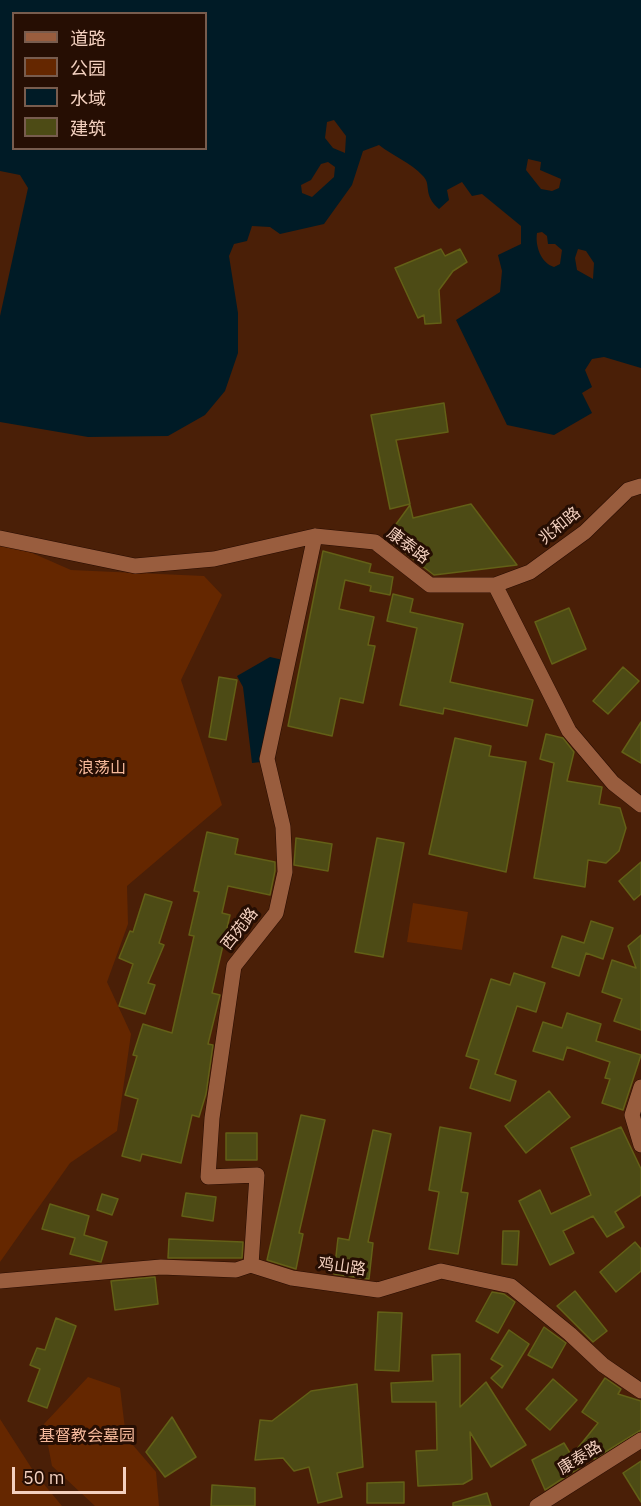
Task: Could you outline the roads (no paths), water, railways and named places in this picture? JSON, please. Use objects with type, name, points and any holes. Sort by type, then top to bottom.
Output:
[{"type":"street","name":"兆和路","points":[[495,585],[530,572],[585,532],[628,490],[641,486]]},
{"type":"street","name":"康泰路","points":[[0,538],[135,566],[214,559],[315,536],[375,542],[430,585],[495,585]]},
{"type":"street","name":"西苑路","points":[[251,1265],[257,1175],[208,1177],[212,1118],[234,966],[276,913],[285,872],[283,827],[267,759],[315,536]]},
{"type":"street","points":[[495,585],[569,731],[613,783],[641,805]]},
{"type":"street","points":[[641,1087],[632,1114],[641,1145]]},
{"type":"street","name":"鸡山路","points":[[0,1281],[161,1268],[236,1270],[251,1265],[292,1278],[378,1290],[441,1271],[511,1286],[570,1334],[603,1365],[641,1391]]},
{"type":"street","name":"康泰路","points":[[537,1506],[641,1440]]},
{"type":"water","points":[[0,0],[641,0],[641,368],[604,357],[592,359],[585,370],[592,387],[582,393],[592,413],[554,435],[507,425],[456,320],[500,292],[502,271],[498,255],[521,244],[521,226],[482,194],[472,196],[462,182],[447,190],[449,200],[439,209],[431,199],[426,179],[413,167],[379,145],[363,151],[352,185],[324,224],[280,234],[270,227],[252,226],[247,241],[234,244],[229,256],[238,313],[238,353],[225,391],[205,415],[168,436],[88,437],[0,422],[0,316],[28,188],[20,175],[0,171]],"holes":[[[334,120],[346,136],[345,153],[333,148],[325,138],[327,122]],[[528,159],[541,162],[540,170],[561,179],[559,188],[552,191],[541,189],[526,170]],[[328,162],[335,167],[334,177],[312,197],[302,193],[301,185],[311,180],[321,164]],[[542,232],[547,236],[548,244],[555,244],[562,250],[560,264],[554,267],[542,258],[538,248],[537,233]],[[578,249],[586,251],[594,263],[593,279],[577,270],[575,258]]]},
{"type":"water","points":[[270,657],[283,660],[261,762],[252,763],[243,687],[237,676]]},
{"type":"park label","name":"浪荡山","points":[[102,768]]},
{"type":"park label","name":"基督教会墓园","points":[[87,1436]]}]
